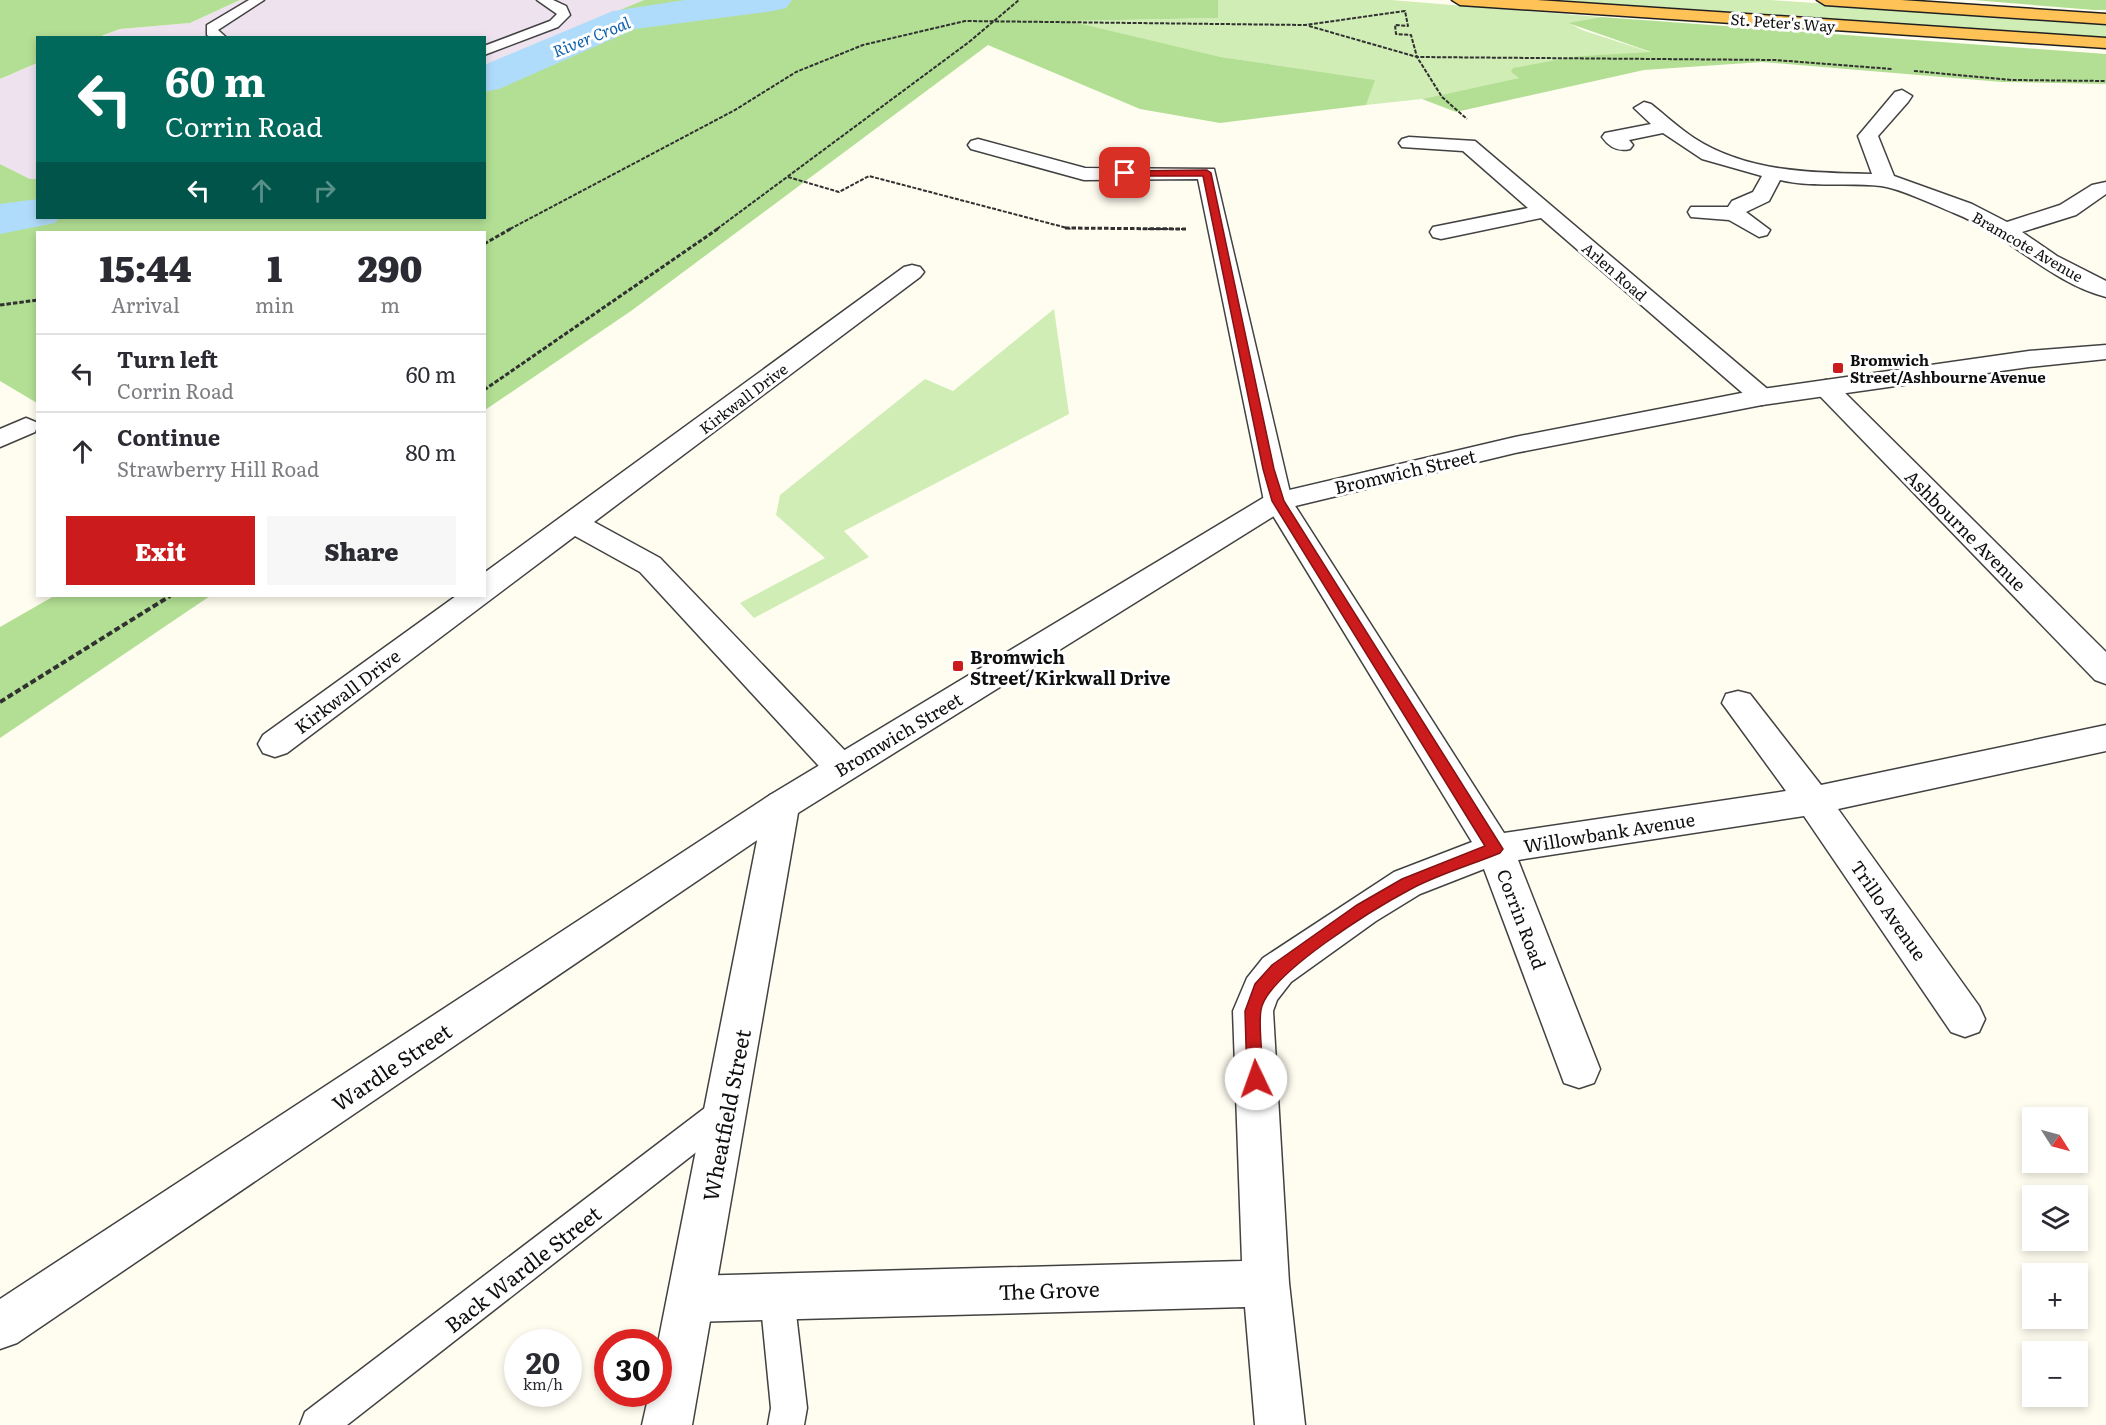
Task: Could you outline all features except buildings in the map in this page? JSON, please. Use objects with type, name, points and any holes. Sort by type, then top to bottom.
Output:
[{"type":"highway","name":"St. Peter's Way","points":[[1460,0],[2106,44]]},
{"type":"highway","name":"St. Peter's Way","points":[[1825,0],[2106,19]]},
{"type":"street","points":[[1885,180],[1868,136],[1872,125],[1895,109],[1902,96]]},
{"type":"street","name":"Bramcote Avenue","points":[[1674,104],[1640,104],[1665,127],[1709,155],[1773,175],[1802,179],[1885,180],[1964,209],[2005,230],[2049,261],[2106,290]]},
{"type":"street","points":[[1623,145],[1612,137],[1665,127]]},
{"type":"street","points":[[1409,142],[1472,148]]},
{"type":"street","name":"Corrin Road","points":[[978,144],[1084,174],[1207,173],[1217,229],[1278,501],[1495,849],[1579,1069]]},
{"type":"street","name":"Arlen Road","points":[[1472,148],[1762,397]]},
{"type":"street","points":[[1734,214],[1740,206],[1761,196],[1773,175]]},
{"type":"street","points":[[2005,230],[2068,210],[2099,189],[2106,188]]},
{"type":"street","points":[[1441,232],[1545,211]]},
{"type":"street","points":[[1699,212],[1734,214],[1759,230]]},
{"type":"street","name":"Kirkwall Drive","points":[[486,588],[912,272]]},
{"type":"street","name":"Bromwich Street","points":[[782,805],[1278,501],[1515,445],[1762,397],[2029,359],[2106,352]]},
{"type":"street","name":"Ashbourne Avenue","points":[[1826,388],[2106,672]]},
{"type":"street","points":[[0,439],[26,426]]},
{"type":"street","points":[[573,523],[650,565],[841,768]]},
{"type":"street","name":"Kirkwall Drive","points":[[275,744],[475,597]]},
{"type":"street","name":"Trillo Avenue","points":[[1738,704],[1813,801],[1965,1019]]},
{"type":"street","name":"Willowbank Avenue","points":[[1266,1283],[1253,1011],[1261,990],[1278,970],[1362,910],[1407,883],[1495,849],[1813,801],[2106,738]]},
{"type":"street","name":"Wheatfield Street","points":[[667,1425],[782,805]]},
{"type":"street","name":"Wardle Street","points":[[0,1326],[782,805]]},
{"type":"street","points":[[1266,1283],[1280,1425]]},
{"type":"street","name":"The Grove","points":[[690,1299],[1266,1283]]},
{"type":"lane","points":[[218,36],[212,32],[212,28],[258,0]]},
{"type":"lane","points":[[486,50],[554,24],[564,15],[562,9],[543,0]]},
{"type":"lane","name":"Back Wardle Street","points":[[318,1425],[726,1110]]},
{"type":"lane","points":[[777,1296],[789,1408],[786,1425]]},
{"type":"path","points":[[486,389],[584,323],[788,177],[969,42],[1019,0]]},
{"type":"path","points":[[486,243],[567,197],[735,110],[796,72],[863,45],[965,21],[1305,25],[1405,11],[1408,26],[1395,25],[1396,34],[1410,35],[1417,57],[1442,97],[1464,115],[1492,147],[1472,148]]},
{"type":"path","points":[[1305,25],[1417,57],[1774,60],[1893,69]]},
{"type":"path","points":[[1905,70],[2012,80],[2106,81]]},
{"type":"path","points":[[788,177],[839,192],[869,177],[1073,230],[1217,229]]},
{"type":"path","points":[[0,304],[36,300]]},
{"type":"path","points":[[0,702],[168,597]]},
{"type":"shaded area","points":[[240,0],[644,0],[486,66],[486,36],[104,36],[120,29],[190,23]]},
{"type":"shaded area","points":[[36,63],[36,179],[30,179],[0,164],[0,79]]},
{"type":"green space","points":[[0,0],[240,0],[190,23],[120,29],[102,36],[36,36],[36,63],[0,79]]},
{"type":"green space","points":[[644,0],[1218,0],[1218,18],[1069,21],[1221,57],[1375,80],[1366,105],[1220,123],[1140,109],[988,45],[631,311],[486,409],[486,231],[36,231],[36,402],[0,381],[0,164],[30,179],[36,179],[36,219],[486,219],[486,66]]},
{"type":"green space","points":[[1218,0],[1391,0],[1601,17],[1569,23],[1582,30],[1653,53],[1579,56],[1511,72],[1520,78],[1422,99],[1366,105],[1374,80],[1221,57],[1066,21],[1218,18]]},
{"type":"green space","points":[[1557,0],[1770,0],[2106,23],[2106,37]]},
{"type":"green space","points":[[1973,0],[2106,0],[2106,10],[2094,10]]},
{"type":"green space","points":[[1601,17],[2106,54],[2106,84],[2002,82],[1762,62],[1644,70],[1456,112],[1422,99],[1519,78],[1511,72],[1513,68],[1579,56],[1651,52],[1568,23]]},
{"type":"green space","points":[[1054,309],[1069,414],[844,531],[869,557],[754,618],[740,603],[825,558],[776,515],[780,495],[925,379],[953,391]]},
{"type":"green space","points":[[52,597],[209,597],[0,738],[0,627]]},
{"type":"waterway","name":"River Croal","points":[[486,79],[627,19],[773,0]]},
{"type":"waterway","name":"River Croal","points":[[0,219],[36,213]]},
{"type":"place","name":"Bromwich Street/Ashbourne Avenue","points":[[1838,368]]},
{"type":"place","name":"Bromwich Street/Kirkwall Drive","points":[[958,666]]},
{"type":"route","points":[[1125,173],[1207,173],[1217,229],[1278,501],[1495,849],[1407,883],[1362,910],[1278,970],[1261,990],[1253,1011],[1256,1079]]}]
